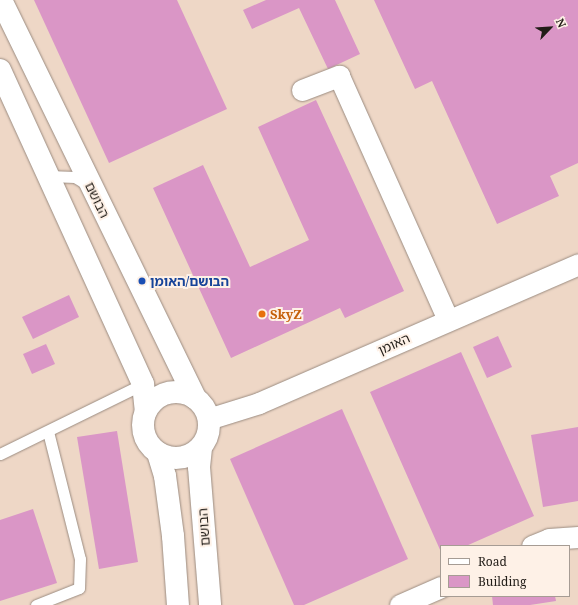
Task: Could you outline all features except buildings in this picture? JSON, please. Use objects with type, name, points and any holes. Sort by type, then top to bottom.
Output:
[{"type":"street","name":"הבושם","points":[[2,0],[90,186],[195,398]]},
{"type":"street","points":[[0,70],[143,384],[146,412],[144,434],[158,453],[165,476],[173,536],[178,605]]},
{"type":"street","points":[[302,90],[339,76],[448,320]]},
{"type":"street","name":"האומן","points":[[208,419],[259,403],[578,264]]},
{"type":"street","points":[[146,412],[156,399],[170,393],[185,394],[195,398],[205,409],[208,419],[208,434],[200,448],[189,456],[180,458],[166,457],[158,453]]},
{"type":"street","name":"הבושם","points":[[200,448],[199,467],[210,605]]},
{"type":"street","points":[[534,545],[549,539],[578,537]]},
{"type":"street","points":[[400,605],[440,587]]},
{"type":"lane","points":[[48,176],[75,177],[90,186]]},
{"type":"lane","points":[[0,454],[48,432],[143,384]]},
{"type":"lane","points":[[36,605],[79,588],[80,558],[48,432]]},
{"type":"shaded area","points":[[0,0],[578,0],[578,605],[0,605]]},
{"type":"place","name":"הבושם/האומן","points":[[142,281]]},
{"type":"place","name":"SkyZ","points":[[262,314]]}]
